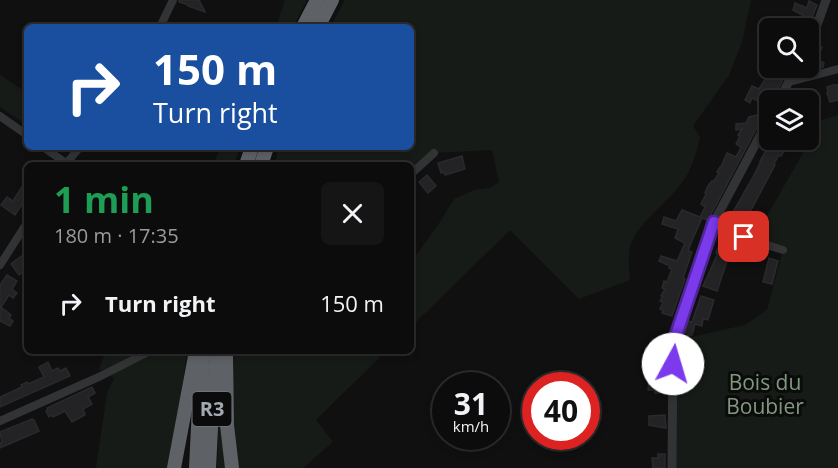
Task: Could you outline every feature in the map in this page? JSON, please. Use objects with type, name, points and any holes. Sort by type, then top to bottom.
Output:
[{"type":"highway","points":[[305,24],[317,0]]},
{"type":"highway","points":[[320,24],[332,0]]},
{"type":"highway","points":[[174,468],[195,354]]},
{"type":"highway","name":"R3","points":[[196,468],[204,354]]},
{"type":"highway","name":"R3","points":[[209,468],[213,389],[218,354]]},
{"type":"highway","points":[[226,354],[227,425],[232,468]]},
{"type":"street","points":[[161,24],[173,0]]},
{"type":"street","points":[[819,19],[826,0]]},
{"type":"street","points":[[789,82],[838,69]]},
{"type":"street","points":[[784,90],[791,78]]},
{"type":"street","points":[[0,116],[24,133]]},
{"type":"street","points":[[672,468],[673,344],[714,222],[759,138]]},
{"type":"street","points":[[47,150],[63,162]]},
{"type":"street","points":[[68,162],[78,150]]},
{"type":"street","points":[[414,171],[434,153]]},
{"type":"street","points":[[714,222],[744,237],[783,250]]},
{"type":"street","points":[[0,265],[24,228]]},
{"type":"street","points":[[0,421],[144,354]]},
{"type":"green space","points":[[285,0],[307,0],[295,24],[277,24]]},
{"type":"green space","points":[[345,0],[751,0],[742,42],[729,75],[693,126],[700,137],[689,171],[682,183],[633,239],[629,255],[630,280],[579,299],[510,230],[414,324],[414,259],[454,199],[474,190],[490,188],[499,182],[492,150],[434,153],[414,168],[414,162],[275,162],[278,150],[414,150],[414,24],[332,24]]},
{"type":"green space","points":[[0,75],[24,91],[24,123],[0,107]]},
{"type":"green space","name":"Bois du Boubier","points":[[838,115],[838,468],[676,468],[678,340],[745,325],[767,310],[783,250],[753,240],[805,150],[819,150],[819,125],[822,120]]},
{"type":"green space","points":[[220,150],[239,150],[235,162],[214,162]]},
{"type":"green space","points":[[105,354],[187,354],[170,468],[96,468],[107,393],[114,378],[99,369]]},
{"type":"green space","points":[[235,354],[383,354],[316,420],[333,442],[303,468],[238,468],[231,408]]},
{"type":"green space","points":[[220,386],[227,468],[217,468]]},
{"type":"building","points":[[179,0],[199,0],[205,12],[179,2]]},
{"type":"building","points":[[809,1],[817,5],[812,18],[793,10],[795,3],[807,8]]},
{"type":"building","points":[[819,61],[824,63],[823,67],[819,68]]},
{"type":"building","points":[[766,78],[784,78],[777,90],[759,90],[759,102],[752,98],[750,103],[745,100],[752,86],[759,89]]},
{"type":"building","points":[[838,85],[838,100],[830,102],[827,87]]},
{"type":"building","points":[[759,116],[759,124],[708,220],[702,218],[688,251],[692,252],[672,316],[662,313],[663,310],[660,309],[663,302],[660,301],[665,289],[662,288],[672,269],[659,261],[661,256],[677,261],[685,243],[675,238],[678,229],[662,224],[664,217],[676,221],[682,210],[700,217],[705,207],[701,204],[705,193],[719,173],[717,172],[727,153],[736,157],[741,147],[736,144],[742,129],[736,130],[736,124],[746,123],[749,117]]},
{"type":"building","points":[[766,150],[785,150],[774,164],[742,227],[729,219]]},
{"type":"building","points":[[462,156],[465,169],[445,175],[444,172],[441,173],[438,163]]},
{"type":"building","points":[[427,175],[436,186],[428,193],[419,182]]},
{"type":"building","points":[[24,184],[24,202],[15,215],[1,205],[7,197],[13,201]]},
{"type":"building","points":[[723,234],[734,240],[717,291],[703,286],[718,253],[716,253]]},
{"type":"building","points":[[24,254],[24,271],[19,275],[11,264]]},
{"type":"building","points":[[769,258],[778,261],[772,284],[763,282]]},
{"type":"building","points":[[7,275],[17,281],[12,289],[17,293],[13,298],[9,295],[1,307],[11,315],[9,318],[13,321],[10,326],[0,321],[0,285]]},
{"type":"building","points":[[701,296],[714,300],[708,320],[703,319],[702,326],[695,324],[692,335],[683,336],[688,321],[692,322]]},
{"type":"building","points":[[651,346],[660,348],[658,357],[666,358],[665,365],[648,362]]},
{"type":"building","points":[[48,362],[52,371],[66,368],[70,376],[0,407],[0,397],[22,387],[21,385],[27,382],[28,384],[44,377],[39,367]]},
{"type":"building","points":[[663,375],[664,393],[648,390],[649,382],[656,380],[656,376]]},
{"type":"building","points":[[92,387],[95,393],[88,397],[92,404],[83,409],[85,415],[72,422],[65,411],[49,417],[47,408]]},
{"type":"building","points":[[665,415],[666,428],[649,425],[649,416]]},
{"type":"building","points":[[32,419],[39,431],[0,448],[2,442],[0,432]]},
{"type":"building","points":[[658,454],[665,454],[665,468],[653,468],[652,458],[658,458]]},
{"type":"route","points":[[673,364],[673,344],[714,222],[744,237]]}]
